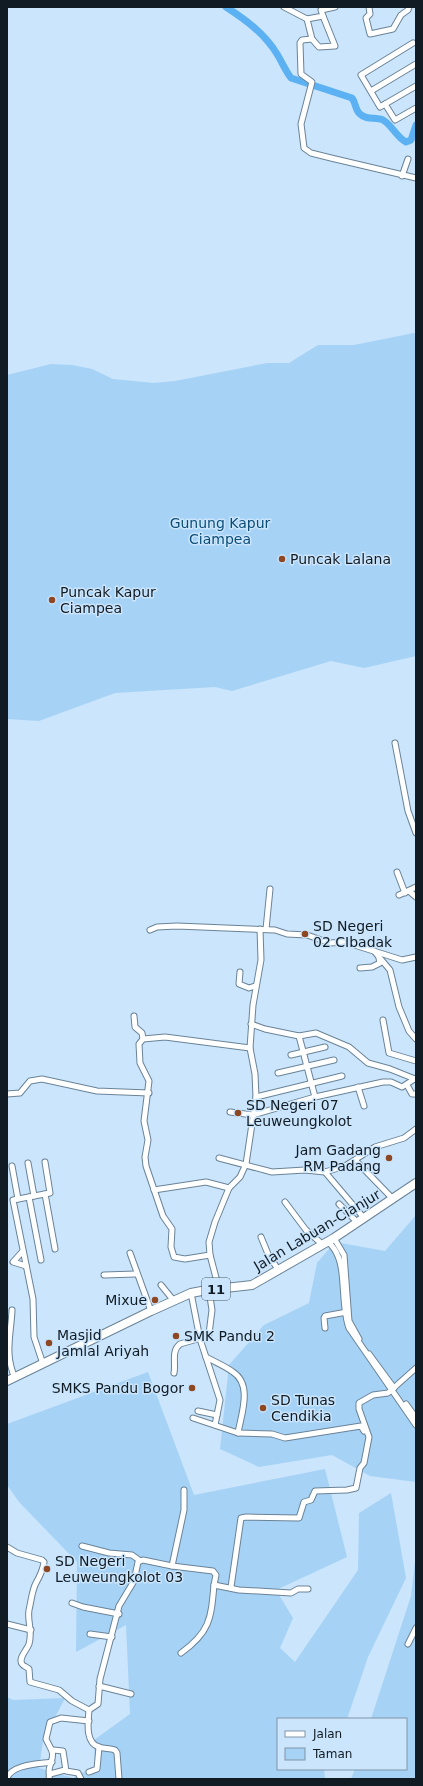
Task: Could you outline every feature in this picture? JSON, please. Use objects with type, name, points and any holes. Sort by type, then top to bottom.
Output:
[{"type":"highway","name":"Jalan Labuan-Cianjur","points":[[11,1379],[191,1293],[219,1288],[252,1285],[279,1271],[328,1241],[416,1183]]},
{"type":"street","points":[[284,7],[306,19],[316,19],[323,16]]},
{"type":"street","points":[[306,19],[312,39],[319,47],[335,46],[321,10],[335,7]]},
{"type":"street","points":[[369,7],[370,14],[366,18],[370,34],[393,29],[401,15],[408,10],[409,7]]},
{"type":"street","points":[[312,39],[302,40],[300,43],[301,74],[304,78],[311,81],[301,124],[304,148],[311,153],[402,176],[416,178]]},
{"type":"street","points":[[413,43],[361,74],[380,107],[416,86]]},
{"type":"street","points":[[371,91],[416,64]]},
{"type":"street","points":[[385,104],[395,120],[416,108]]},
{"type":"street","points":[[402,176],[408,159]]},
{"type":"street","points":[[395,743],[408,811],[416,833]]},
{"type":"street","points":[[397,872],[407,892],[416,897]]},
{"type":"street","points":[[399,895],[416,887]]},
{"type":"street","points":[[266,929],[270,889]]},
{"type":"street","points":[[150,930],[157,927],[177,926],[266,929],[287,934],[307,935],[330,943],[345,942],[402,960],[416,958]]},
{"type":"street","points":[[219,1288],[210,1255],[209,1242],[215,1222],[229,1188],[240,1177],[246,1164],[256,1097],[255,1074],[250,1048],[255,986],[261,960],[260,929]]},
{"type":"street","points":[[373,950],[390,970],[399,1007],[409,1031],[416,1039]]},
{"type":"street","points":[[360,968],[380,963],[379,958]]},
{"type":"street","points":[[240,972],[239,984],[250,988],[255,986]]},
{"type":"street","points":[[134,1016],[134,1027],[142,1033],[143,1039],[139,1044],[140,1063],[149,1081],[149,1093],[144,1121],[148,1140],[145,1157],[163,1216],[172,1229],[172,1247],[174,1258],[210,1255]]},
{"type":"street","points":[[383,1020],[389,1053],[416,1061]]},
{"type":"street","points":[[251,1024],[265,1029],[299,1036],[316,1034],[350,1047],[368,1062],[415,1079]]},
{"type":"street","points":[[299,1036],[315,1097]]},
{"type":"street","points":[[143,1039],[165,1038],[250,1048]]},
{"type":"street","points":[[292,1055],[325,1047]]},
{"type":"street","points":[[278,1073],[334,1060]]},
{"type":"street","points":[[256,1097],[342,1076]]},
{"type":"street","points":[[7,1094],[20,1092],[30,1082],[42,1079],[97,1091],[149,1093]]},
{"type":"street","points":[[230,1112],[253,1115],[315,1097],[358,1087],[383,1082],[391,1082],[398,1086],[407,1084],[415,1079]]},
{"type":"street","points":[[407,1084],[412,1094],[416,1094]]},
{"type":"street","points":[[358,1087],[364,1106]]},
{"type":"street","points":[[219,1158],[272,1172],[305,1170],[325,1172],[356,1161],[375,1147],[404,1138],[416,1129]]},
{"type":"street","points":[[356,1161],[393,1199]]},
{"type":"street","points":[[43,1364],[34,1337],[33,1299],[13,1200],[50,1193],[45,1162]]},
{"type":"street","points":[[28,1163],[41,1260]]},
{"type":"street","points":[[12,1166],[18,1199]]},
{"type":"street","points":[[325,1172],[361,1220]]},
{"type":"street","points":[[154,1190],[206,1182],[229,1188]]},
{"type":"street","points":[[45,1194],[55,1249]]},
{"type":"street","points":[[285,1202],[306,1230],[328,1241],[337,1254],[349,1321],[359,1340],[414,1419]]},
{"type":"street","points":[[339,1204],[361,1220]]},
{"type":"street","points":[[261,1237],[268,1254],[279,1271]]},
{"type":"street","points":[[23,1251],[13,1262],[26,1266]]},
{"type":"street","points":[[130,1253],[136,1274],[151,1311]]},
{"type":"street","points":[[104,1275],[136,1274]]},
{"type":"street","points":[[160,1285],[174,1301]]},
{"type":"street","points":[[174,1373],[174,1354],[177,1346],[200,1339],[209,1334],[212,1310],[209,1290]]},
{"type":"street","points":[[191,1293],[200,1339],[220,1400],[215,1425]]},
{"type":"street","points":[[11,1379],[8,1356],[8,1337],[12,1310]]},
{"type":"street","points":[[325,1328],[325,1316],[347,1312]]},
{"type":"street","points":[[206,1358],[234,1372],[242,1383],[244,1403],[238,1433]]},
{"type":"street","points":[[231,1587],[241,1518],[246,1516],[299,1518],[304,1502],[311,1500],[315,1491],[347,1490],[356,1488],[360,1468],[364,1463],[369,1437],[358,1405],[373,1395],[384,1394],[393,1389],[416,1368]]},
{"type":"street","points":[[393,1389],[412,1413],[416,1425]]},
{"type":"street","points":[[198,1411],[217,1415]]},
{"type":"street","points":[[193,1418],[238,1433],[272,1434],[285,1438],[293,1438],[361,1426],[363,1427],[366,1438]]},
{"type":"street","points":[[172,1566],[184,1510],[184,1490]]},
{"type":"street","points":[[7,1546],[18,1553],[43,1561],[29,1611],[31,1630],[28,1646],[22,1655],[21,1662],[23,1666],[29,1668],[30,1682],[59,1690],[72,1701],[89,1710]]},
{"type":"street","points":[[82,1546],[109,1553],[132,1555],[139,1560],[213,1572],[216,1576],[208,1626],[197,1640],[181,1653]]},
{"type":"street","points":[[89,1710],[98,1704],[99,1686],[120,1606],[134,1582],[139,1560]]},
{"type":"street","points":[[214,1585],[231,1587],[239,1590],[289,1592],[300,1589],[308,1589]]},
{"type":"street","points":[[72,1603],[83,1607],[119,1614]]},
{"type":"street","points":[[7,1624],[31,1630]]},
{"type":"street","points":[[408,1644],[416,1628]]},
{"type":"street","points":[[90,1634],[112,1637]]},
{"type":"street","points":[[99,1686],[131,1694]]},
{"type":"street","points":[[89,1710],[89,1736],[91,1741],[99,1748],[112,1749],[117,1753],[119,1779]]},
{"type":"street","points":[[81,1779],[78,1773],[68,1772],[65,1770],[50,1776],[49,1768],[52,1762],[53,1750],[46,1739],[53,1720],[61,1718],[89,1721]]},
{"type":"street","points":[[89,1772],[97,1769],[99,1748]]},
{"type":"street","points":[[53,1750],[64,1752],[65,1770]]},
{"type":"street","points":[[7,1778],[10,1773],[28,1765],[52,1762]]},
{"type":"green space","name":"Gunung Kapur Ciampea","points":[[414,333],[416,334],[416,656],[364,668],[331,661],[232,691],[215,687],[115,693],[39,721],[7,719],[7,375],[51,364],[72,365],[92,369],[113,379],[154,383],[175,381],[267,363],[289,363],[318,345],[354,345]]},
{"type":"green space","points":[[416,1215],[416,1482],[370,1476],[332,1455],[259,1467],[220,1449],[229,1365],[264,1325],[309,1303],[317,1263],[335,1242],[385,1251]]},
{"type":"green space","points":[[148,1372],[194,1495],[325,1469],[347,1557],[276,1590],[293,1618],[280,1648],[295,1662],[358,1570],[359,1513],[391,1493],[406,1578],[368,1657],[347,1718],[277,1718],[277,1770],[324,1770],[325,1779],[7,1779],[7,1697],[13,1700],[65,1698],[43,1741],[39,1768],[73,1778],[95,1766],[94,1740],[130,1714],[126,1625],[76,1652],[77,1562],[19,1502],[7,1485],[7,1424]]},
{"type":"green space","points":[[416,1553],[416,1779],[351,1779],[355,1770],[407,1770],[407,1718],[371,1718],[411,1596]]},
{"type":"waterway","points":[[226,7],[260,33],[272,46],[291,78],[352,98],[357,111],[360,114],[369,118],[383,120],[406,142],[411,140],[416,125]]},
{"type":"place","name":"Puncak Lalana","points":[[282,559]]},
{"type":"place","name":"Puncak Kapur Ciampea","points":[[52,600]]},
{"type":"place","name":"SD Negeri 02 CIbadak","points":[[305,934]]},
{"type":"place","name":"SD Negeri 07 Leuweungkolot","points":[[238,1113]]},
{"type":"place","name":"Jam Gadang RM Padang","points":[[389,1158]]},
{"type":"place","name":"Mixue","points":[[155,1300]]},
{"type":"place","name":"SMK Pandu 2","points":[[176,1336]]},
{"type":"place","name":"Masjid Jamlal Ariyah","points":[[49,1343]]},
{"type":"place","name":"SMKS Pandu Bogor","points":[[192,1388]]},
{"type":"place","name":"SD Tunas Cendikia","points":[[263,1408]]},
{"type":"place","name":"SD Negeri Leuweungkolot 03","points":[[47,1569]]}]
